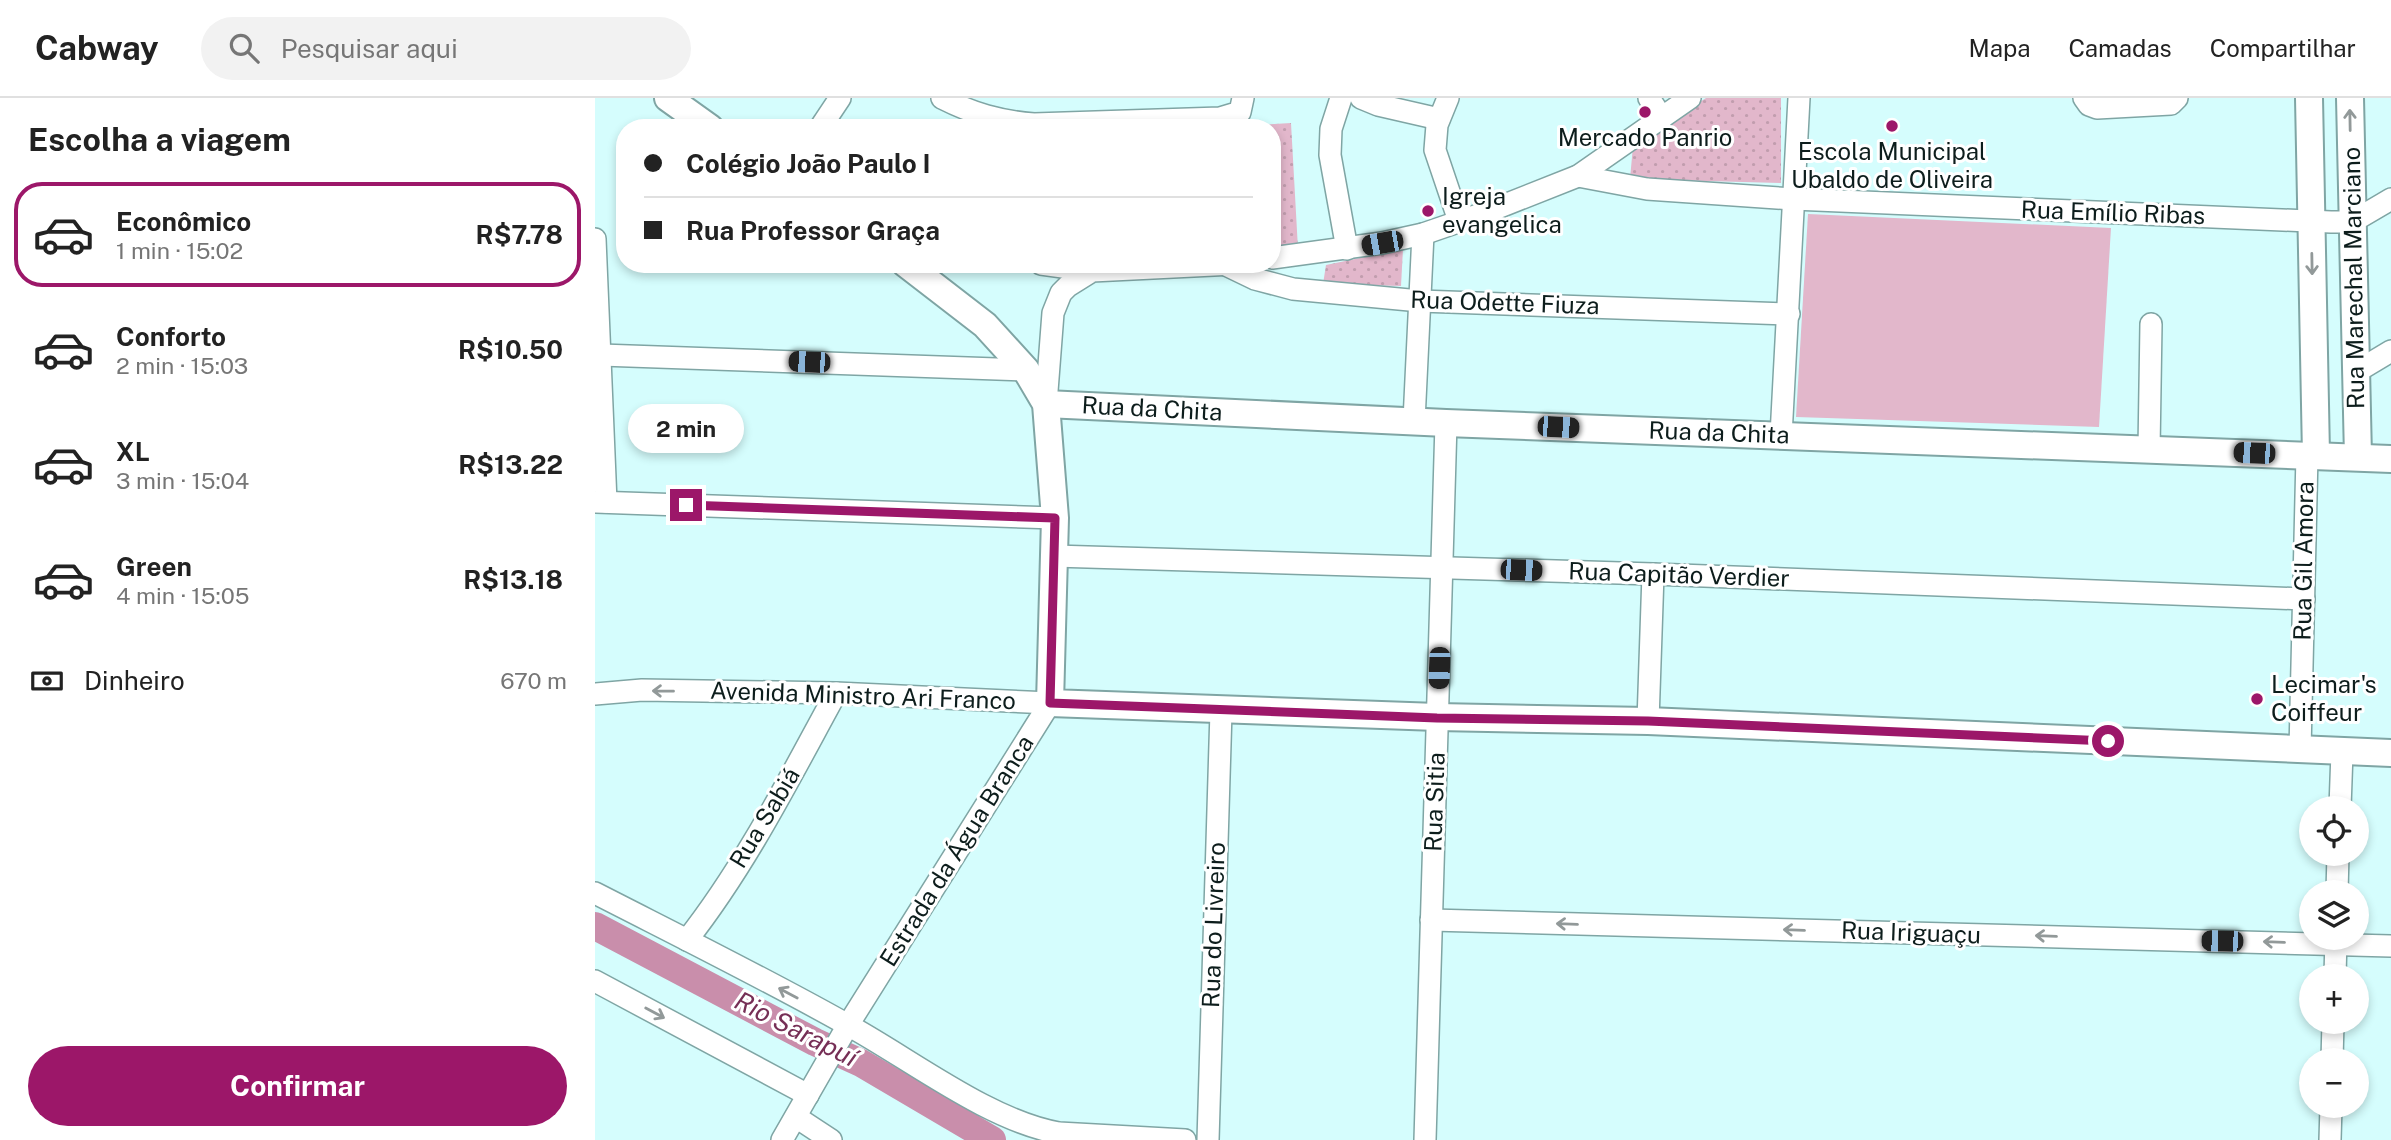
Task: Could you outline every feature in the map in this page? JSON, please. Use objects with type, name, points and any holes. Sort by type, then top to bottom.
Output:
[{"type":"main road","points":[[668,98],[697,119]]},
{"type":"main road","name":"Rua Marechal Marciano","points":[[2309,98],[2311,455]]},
{"type":"main road","name":"Rua Marechal Marciano","points":[[2350,98],[2358,457]]},
{"type":"main road","points":[[918,273],[985,325],[1026,370],[1046,404],[1055,518],[1050,703]]},
{"type":"main road","name":"Rua da Chita","points":[[1046,404],[1446,423],[2391,459]]},
{"type":"main road","name":"Avenida Ministro Ari Franco","points":[[1050,703],[1437,718],[1648,721],[2391,753]]},
{"type":"street","points":[[826,119],[840,98]]},
{"type":"street","points":[[942,98],[975,114],[993,119]]},
{"type":"street","points":[[1341,98],[1331,130],[1330,155],[1347,249]]},
{"type":"street","points":[[1361,98],[1378,105],[1439,119]]},
{"type":"street","points":[[1448,98],[1434,136],[1435,150],[1459,221]]},
{"type":"street","points":[[1649,98],[1662,118]]},
{"type":"street","points":[[1281,257],[1347,249],[1423,234],[1578,176],[1690,98]]},
{"type":"street","points":[[1781,436],[1799,98]]},
{"type":"street","points":[[2084,98],[2089,105],[2097,108],[2171,104],[2177,98]]},
{"type":"street","points":[[1189,119],[1220,118],[1240,112],[1243,100]]},
{"type":"street","name":"Rua Emílio Ribas","points":[[1578,176],[1647,189],[1793,199],[2352,222]]},
{"type":"street","points":[[2352,222],[2391,199]]},
{"type":"street","points":[[1414,421],[1423,234]]},
{"type":"street","points":[[595,239],[601,355],[600,502],[1055,518]]},
{"type":"street","points":[[1046,404],[1053,313],[1061,293],[1089,273]]},
{"type":"street","name":"Rua Odette Fiuza","points":[[1245,273],[1293,289],[1420,301],[1789,314]]},
{"type":"street","points":[[2149,449],[2151,324]]},
{"type":"street","points":[[2356,372],[2391,351]]},
{"type":"street","points":[[601,355],[1026,370]]},
{"type":"street","name":"Rua Sitia","points":[[1425,1140],[1446,423]]},
{"type":"street","name":"Rua Gil Amora","points":[[2299,750],[2311,455]]},
{"type":"street","name":"Rua Capitão Verdier","points":[[1054,556],[1653,574],[2304,598]]},
{"type":"street","points":[[1648,721],[1653,574]]},
{"type":"street","name":"Avenida Ministro Ari Franco","points":[[595,694],[642,690],[836,693],[1050,703]]},
{"type":"street","name":"Rua Sabiá","points":[[687,940],[709,911],[786,785],[836,693]]},
{"type":"street","name":"Estrada da Água Branca","points":[[782,1140],[844,1033],[1050,703]]},
{"type":"street","name":"Rua do Livreiro","points":[[1208,1140],[1221,710]]},
{"type":"street","points":[[2340,796],[2342,752]]},
{"type":"street","points":[[595,893],[687,940],[844,1033],[1013,1119],[1041,1130],[1086,1136],[1185,1140]]},
{"type":"street","name":"Rua Iriguaçu","points":[[1431,920],[2299,940]]},
{"type":"street","name":"Rua Iriguaçu","points":[[2369,944],[2391,946]]},
{"type":"street","points":[[595,981],[808,1095]]},
{"type":"street","points":[[796,1117],[831,1140]]},
{"type":"street","points":[[2330,1140],[2331,1118]]},
{"type":"shaded area","points":[[1706,98],[1781,98],[1781,183],[1630,179],[1633,146]]},
{"type":"shaded area","points":[[1291,123],[1298,249],[1281,248],[1281,124]]},
{"type":"shaded area","points":[[1808,214],[2111,228],[2099,427],[1796,417]]},
{"type":"shaded area","points":[[1403,249],[1401,286],[1323,284],[1326,265]]},
{"type":"waterway","name":"Rio Sarapuí","points":[[595,926],[815,1042],[861,1063],[992,1140]]},
{"type":"place","name":"Mercado Panrio","points":[[1645,112]]},
{"type":"place","name":"Escola Municipal Ubaldo de Oliveira","points":[[1892,126]]},
{"type":"place","name":"Igreja evangelica","points":[[1428,211]]},
{"type":"place","name":"Lecimar's Coiffeur","points":[[2257,699]]},
{"type":"route","points":[[686,505],[1055,518],[1050,703],[1437,718],[1648,721],[2108,741]]}]
